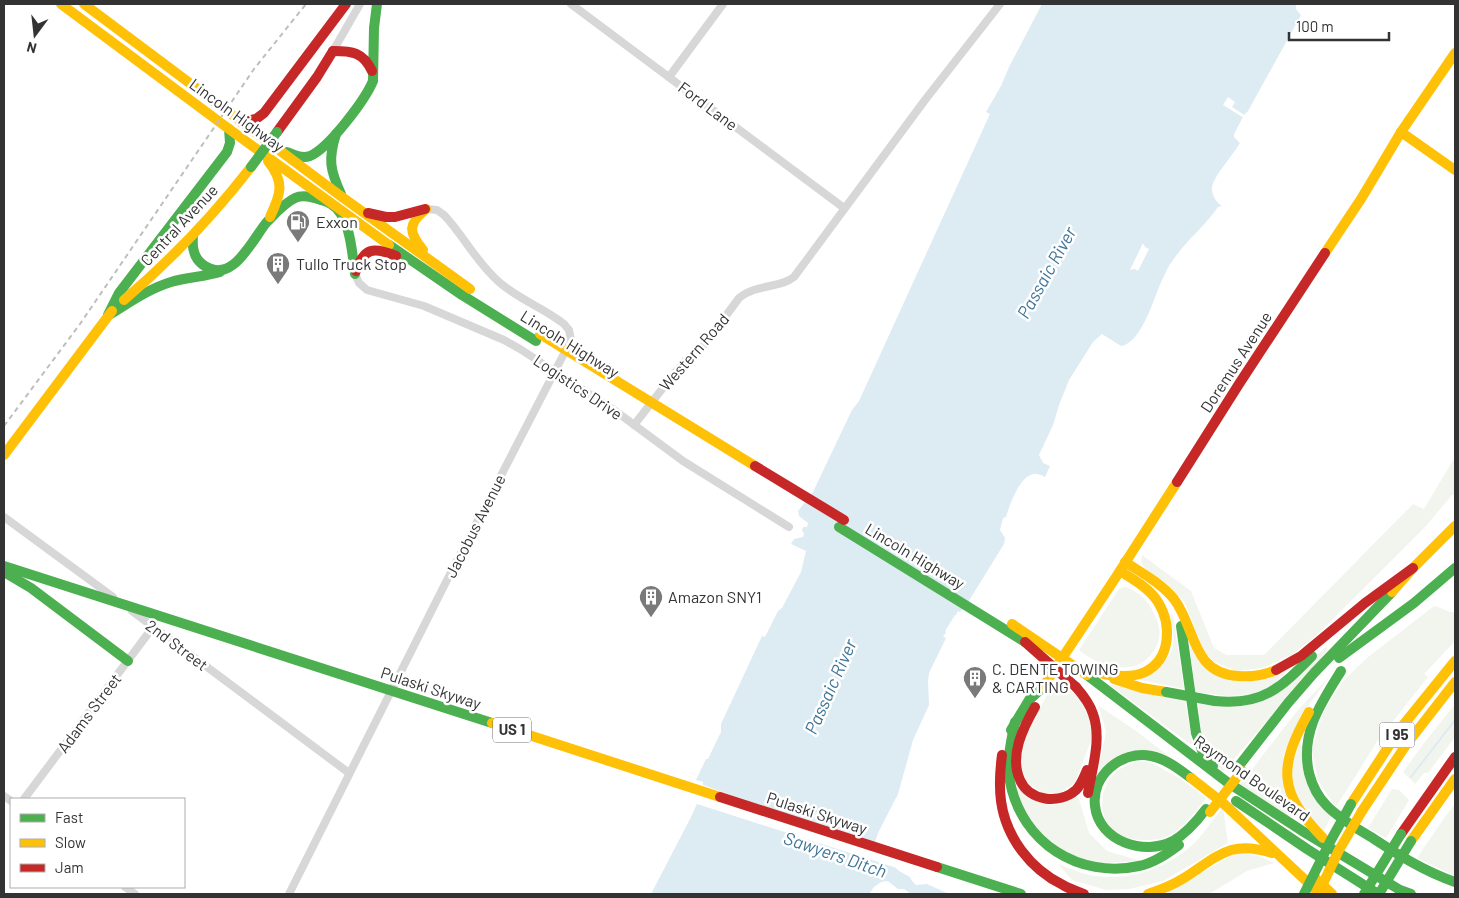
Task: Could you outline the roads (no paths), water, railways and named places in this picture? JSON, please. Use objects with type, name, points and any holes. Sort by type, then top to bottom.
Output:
[{"type":"main road","name":"Lincoln Highway","points":[[61,4],[229,129],[426,271],[479,306],[538,337],[1012,624],[1084,678]]},
{"type":"main road","name":"Lincoln Highway","points":[[84,4],[362,212],[538,337],[1084,678]]},
{"type":"main road","points":[[242,122],[256,119],[264,113],[346,4]]},
{"type":"main road","points":[[276,148],[302,156],[310,156],[336,134],[370,88],[373,81],[374,29],[377,4]]},
{"type":"main road","points":[[333,51],[359,55],[367,61],[372,71]]},
{"type":"main road","name":"Central Avenue","points":[[4,455],[108,315],[159,270],[222,203],[317,78],[333,51]]},
{"type":"main road","name":"Doremus Avenue","points":[[1042,687],[1123,566],[1239,384],[1361,199],[1401,132],[1455,53]]},
{"type":"main road","points":[[108,315],[119,293],[227,152],[230,143],[229,129]]},
{"type":"main road","points":[[1401,132],[1455,170]]},
{"type":"main road","points":[[336,134],[329,163],[342,197]]},
{"type":"main road","points":[[254,146],[276,171],[279,179],[278,197],[268,221]]},
{"type":"main road","points":[[108,315],[163,285],[184,279],[207,277],[231,267],[238,262],[268,221],[296,198],[316,198],[333,204],[351,237],[355,274]]},
{"type":"main road","points":[[362,212],[391,217],[426,209]]},
{"type":"main road","points":[[426,209],[414,219],[410,231],[414,240],[435,264]]},
{"type":"main road","points":[[192,236],[193,248],[198,260],[210,270],[221,271]]},
{"type":"main road","points":[[355,274],[362,256],[373,249],[384,251],[426,271]]},
{"type":"main road","points":[[1015,722],[1009,758],[1013,795],[1021,814],[1032,830],[1050,848],[1060,855],[1079,863],[1098,868],[1112,869],[1140,865],[1154,860],[1172,850],[1192,834],[1294,695],[1455,526]]},
{"type":"main road","name":"Pulaski Skyway","points":[[4,566],[1021,894]]},
{"type":"main road","points":[[1123,566],[1157,583],[1167,592],[1177,603],[1202,658],[1216,671],[1236,677],[1255,677],[1282,668],[1298,658],[1341,624],[1364,603],[1413,568]]},
{"type":"main road","points":[[1123,566],[1146,588],[1159,604],[1167,624],[1168,639],[1158,662],[1145,671],[1135,675],[1104,674],[1084,678],[1085,697],[1096,717],[1098,733],[1087,794],[1087,804],[1091,819],[1101,836],[1116,848],[1134,854],[1152,854],[1172,850]]},
{"type":"main road","points":[[1240,769],[1321,675],[1352,647],[1388,624],[1424,596],[1455,568]]},
{"type":"main road","points":[[4,573],[31,588],[128,661]]},
{"type":"main road","name":"Pulaski Skyway","points":[[4,573],[994,894]]},
{"type":"main road","points":[[1167,592],[1181,626],[1199,744],[1206,757],[1227,782]]},
{"type":"main road","points":[[1104,674],[1135,686],[1215,701],[1245,702],[1271,693],[1295,674],[1328,641],[1341,624]]},
{"type":"main road","points":[[1346,858],[1321,837],[1297,808],[1289,790],[1286,773],[1290,750],[1301,725],[1320,697],[1341,671],[1388,624]]},
{"type":"main road","name":"I 95","points":[[1304,894],[1351,804],[1396,735],[1455,661]]},
{"type":"main road","points":[[1341,671],[1321,703],[1308,735],[1306,754],[1317,792],[1328,807],[1349,823],[1424,869],[1455,882]]},
{"type":"main road","name":"Raymond Boulevard","points":[[1084,678],[1227,782],[1346,858],[1406,893]]},
{"type":"main road","name":"Raymond Boulevard","points":[[1084,678],[1236,801],[1301,846],[1378,894]]},
{"type":"main road","name":"I 95","points":[[1319,894],[1336,857],[1362,811],[1399,753],[1455,682]]},
{"type":"main road","points":[[1042,687],[1029,700],[1015,722],[1005,744],[999,776],[999,796],[1006,823],[1020,848],[1034,865],[1058,883],[1084,894]]},
{"type":"main road","points":[[1042,687],[1036,705],[1025,725],[1018,750],[1018,773],[1024,786],[1037,796],[1048,800],[1071,794],[1084,778],[1096,748]]},
{"type":"main road","points":[[1428,714],[1455,692]]},
{"type":"main road","points":[[1208,811],[1188,830],[1175,839],[1159,846],[1141,847],[1124,844],[1106,831],[1097,814],[1095,799],[1102,776],[1117,762],[1134,755],[1155,757],[1185,773],[1212,793],[1319,894]]},
{"type":"main road","points":[[1364,894],[1400,834],[1455,757]]},
{"type":"main road","points":[[1378,894],[1411,841],[1455,779]]},
{"type":"main road","points":[[1236,801],[1258,825],[1332,894]]},
{"type":"main road","points":[[1148,894],[1177,882],[1217,855],[1231,849],[1251,846],[1277,855]]},
{"type":"main road","points":[[1297,875],[1313,894]]},
{"type":"street","name":"Central Avenue","points":[[333,51],[360,4]]},
{"type":"street","name":"Ford Lane","points":[[571,4],[844,208]]},
{"type":"street","points":[[669,77],[723,4]]},
{"type":"street","name":"Western Road","points":[[634,425],[679,368],[705,344],[739,298],[756,288],[791,279],[1000,4]]},
{"type":"street","name":"Jacobus Avenue","points":[[289,894],[446,582],[570,342],[570,333],[567,327],[557,319],[522,300],[499,282],[478,261],[447,218],[437,210],[426,209]]},
{"type":"street","name":"Logistics Drive","points":[[355,274],[359,283],[367,290],[414,303],[515,345],[614,410],[683,462],[789,527]]},
{"type":"street","name":"2nd Street","points":[[4,517],[349,773]]},
{"type":"street","name":"Adams Street","points":[[25,798],[153,627]]},
{"type":"water","points":[[1042,4],[1296,4],[1296,9],[1301,15],[1234,134],[1234,137],[1240,143],[1214,181],[1213,195],[1222,206],[1218,207],[1171,262],[1146,318],[1135,337],[1121,346],[1102,334],[1093,342],[1069,380],[1053,425],[1039,455],[1043,463],[1050,466],[1045,477],[1034,474],[1029,476],[1020,485],[1012,499],[1006,517],[1003,518],[1000,530],[1005,538],[1004,544],[965,607],[960,612],[958,611],[945,631],[943,637],[946,638],[929,673],[929,705],[913,740],[898,794],[878,833],[873,852],[910,877],[916,885],[927,884],[949,894],[911,894],[904,889],[898,889],[886,881],[874,887],[869,894],[651,894],[696,806],[703,782],[696,780],[721,732],[721,724],[762,636],[765,637],[801,572],[806,551],[791,544],[794,539],[803,537],[803,527],[807,527],[808,523],[799,516],[798,511],[813,492],[852,410],[859,401],[990,114],[986,112]]},
{"type":"waterway","points":[[1411,777],[1455,720]]},
{"type":"railway","points":[[4,426],[80,324],[254,69],[306,4]]},
{"type":"place","name":"Exxon","points":[[298,243]]},
{"type":"place","name":"Tullo Truck Stop","points":[[278,285]]},
{"type":"place","name":"Amazon SNY1","points":[[651,618]]},
{"type":"place","name":"C. DENTE TOWING & CARTING","points":[[975,699]]},
{"type":"water label","name":"Passaic River","points":[[1047,273]]},
{"type":"water label","name":"Passaic River","points":[[831,687]]},
{"type":"water label","name":"Sawyers Ditch","points":[[835,855]]}]
